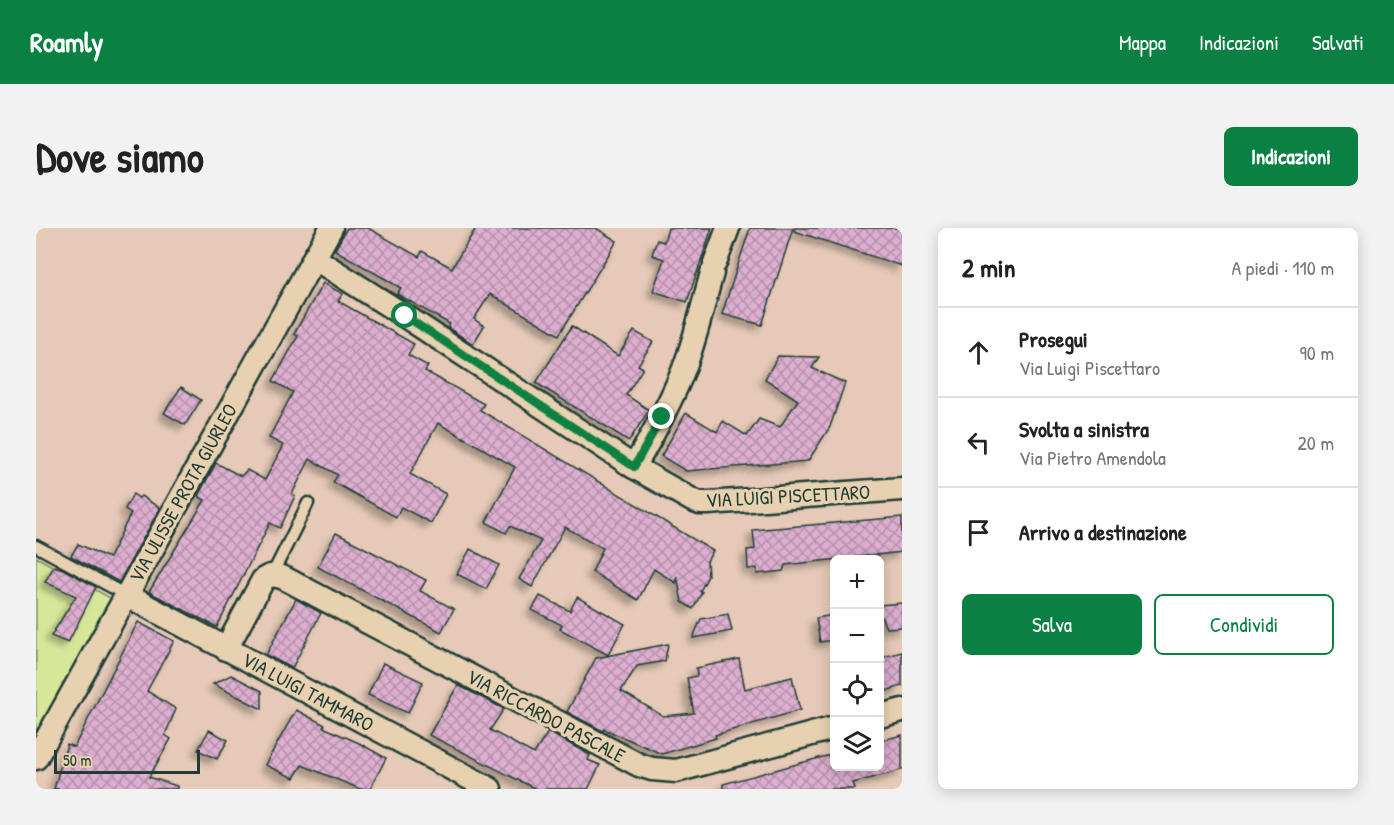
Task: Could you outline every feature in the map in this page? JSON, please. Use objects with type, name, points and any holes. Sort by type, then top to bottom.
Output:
[{"type":"street","name":"VIA ULISSE PROTA GIURLEO","points":[[36,758],[331,228]]},
{"type":"street","points":[[634,467],[681,375],[728,228]]},
{"type":"street","name":"VIA LUIGI PISCETTARO","points":[[314,258],[634,467],[686,498],[700,503],[902,489]]},
{"type":"street","points":[[226,649],[263,580],[272,575]]},
{"type":"street","name":"VIA RICCARDO PASCALE","points":[[272,575],[284,578],[639,765],[652,769],[676,771],[830,729]]},
{"type":"street","name":"VIA LUIGI TAMMARO","points":[[126,595],[490,789]]},
{"type":"street","points":[[884,715],[902,710]]},
{"type":"lane","points":[[272,575],[308,503]]},
{"type":"lane","points":[[36,546],[126,595]]},
{"type":"green space","points":[[36,557],[112,599],[36,734]]},
{"type":"building","points":[[347,228],[368,228],[419,257],[422,251],[452,268],[476,228],[596,228],[617,241],[559,335],[490,294],[474,319],[484,326],[473,344],[448,328],[450,324],[397,294],[401,288],[335,250]]},
{"type":"building","points":[[668,228],[712,228],[687,302],[653,291],[664,259],[652,255],[657,240],[664,242]]},
{"type":"building","points":[[750,228],[793,228],[762,325],[722,314]]},
{"type":"building","points":[[795,228],[902,228],[902,266],[794,231]]},
{"type":"building","points":[[323,283],[343,294],[338,301],[414,344],[408,355],[428,366],[425,371],[484,404],[480,410],[713,551],[707,561],[708,576],[693,609],[682,602],[677,576],[676,583],[654,569],[638,600],[592,572],[603,548],[565,527],[532,587],[519,579],[541,541],[510,526],[506,533],[486,522],[515,467],[438,423],[410,474],[446,494],[431,523],[401,507],[396,517],[333,482],[338,475],[310,459],[292,494],[295,496],[280,528],[270,523],[217,627],[149,592],[205,500],[198,496],[216,463],[241,476],[247,470],[265,480],[283,445],[269,438],[293,392],[273,381],[298,336],[294,334]]},
{"type":"building","points":[[572,326],[618,356],[634,331],[653,342],[638,365],[643,368],[626,395],[649,410],[629,441],[536,383]]},
{"type":"building","points":[[778,356],[819,357],[812,368],[845,383],[830,427],[808,461],[686,471],[661,456],[686,413],[717,432],[723,421],[747,436],[759,419],[780,427],[798,400],[765,379]]},
{"type":"building","points":[[181,387],[201,400],[185,425],[164,413]]},
{"type":"building","points":[[133,494],[139,498],[141,496],[160,508],[119,582],[71,556],[78,544],[109,558],[131,513],[125,509]]},
{"type":"building","points":[[902,517],[902,552],[875,555],[830,555],[830,560],[785,565],[783,571],[757,574],[757,568],[748,569],[747,550],[755,549],[753,530]]},
{"type":"building","points":[[336,533],[426,580],[420,591],[454,609],[441,632],[318,567]]},
{"type":"building","points":[[470,549],[499,565],[486,589],[457,574]]},
{"type":"building","points":[[54,566],[96,587],[68,643],[51,636],[76,596],[45,582]]},
{"type":"building","points":[[540,596],[570,611],[577,597],[625,624],[608,655],[560,629],[562,625],[532,610]]},
{"type":"building","points":[[296,599],[321,613],[292,668],[266,655]]},
{"type":"building","points":[[902,603],[902,627],[886,628],[884,605]]},
{"type":"building","points":[[728,614],[732,631],[693,638],[701,619]]},
{"type":"building","points":[[830,616],[830,641],[820,642],[816,618]]},
{"type":"building","points":[[138,622],[174,641],[147,691],[176,709],[165,735],[171,739],[149,777],[177,786],[177,789],[54,789],[67,744],[74,747]]},
{"type":"building","points":[[668,644],[665,661],[637,666],[621,691],[663,716],[694,713],[687,678],[697,676],[696,668],[739,659],[745,689],[792,677],[800,710],[715,735],[716,738],[662,754],[604,729],[603,731],[567,712],[596,658]]},
{"type":"building","points":[[902,652],[902,686],[884,691],[884,663],[884,657]]},
{"type":"building","points":[[383,663],[423,682],[408,713],[368,695]]},
{"type":"building","points":[[231,675],[262,691],[262,709],[213,684]]},
{"type":"building","points":[[458,685],[504,709],[490,730],[534,754],[548,732],[590,755],[588,760],[600,765],[588,789],[536,789],[429,735]]},
{"type":"building","points":[[296,710],[325,725],[323,727],[386,758],[370,789],[360,789],[302,765],[294,778],[265,765]]},
{"type":"building","points":[[209,730],[228,740],[217,759],[198,750]]},
{"type":"building","points":[[902,735],[902,770],[853,783],[855,789],[723,789],[723,784],[830,755],[830,771],[884,771],[884,740]]},
{"type":"route","points":[[405,316],[634,467],[662,417]]}]
